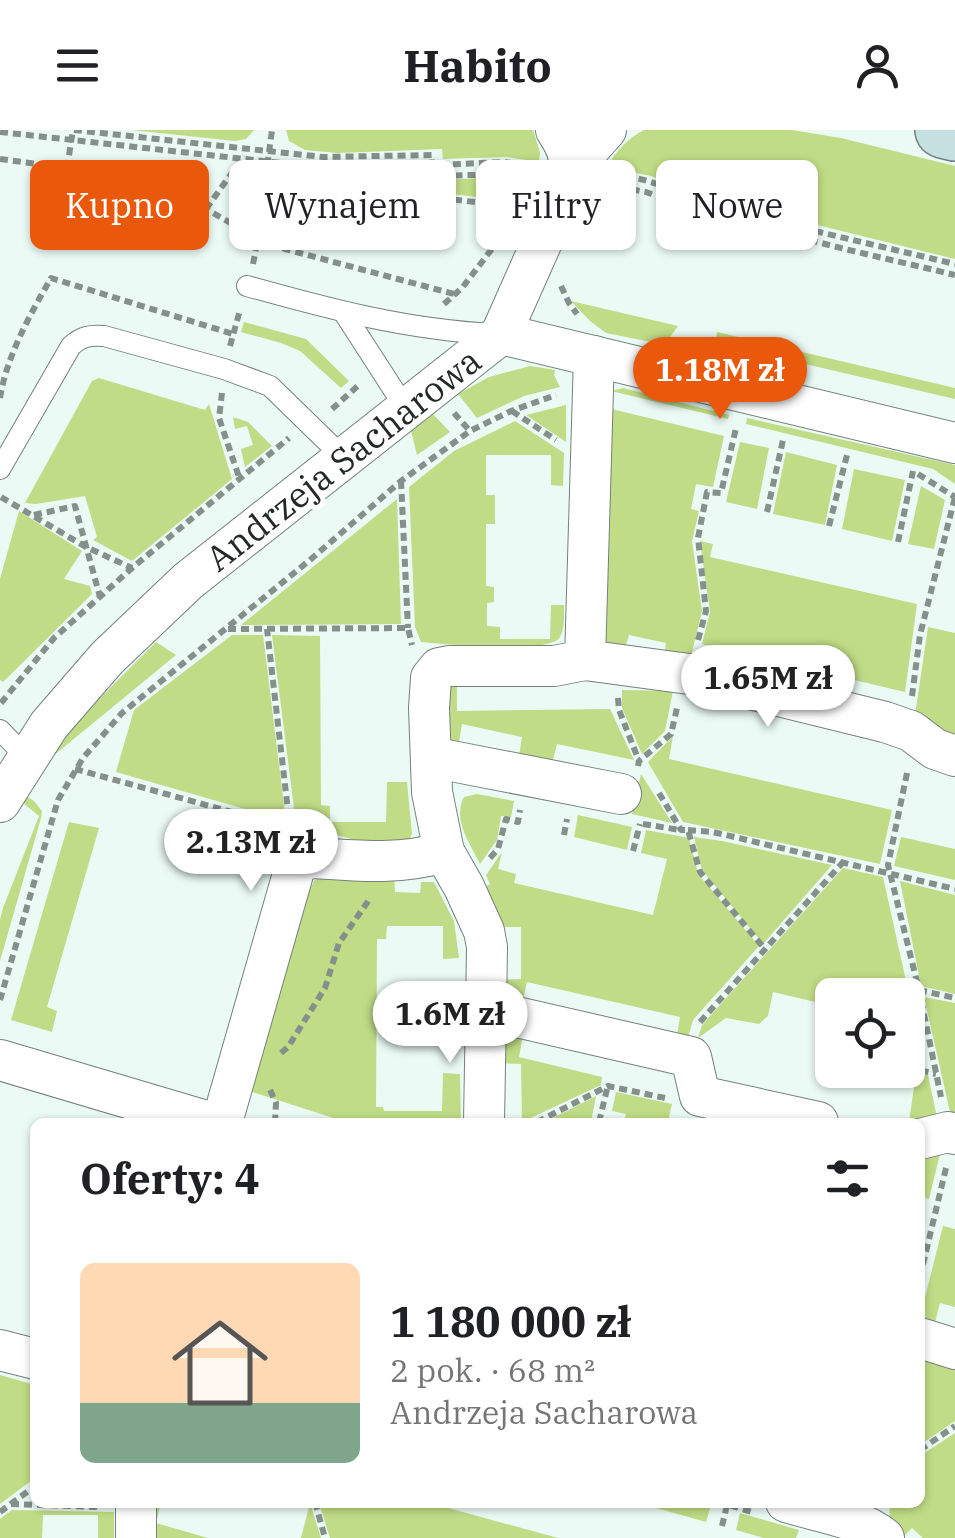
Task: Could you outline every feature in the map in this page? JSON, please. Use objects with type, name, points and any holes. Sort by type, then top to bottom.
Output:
[{"type":"main road","points":[[943,130],[955,133]]},
{"type":"street","points":[[556,130],[567,147],[562,160]]},
{"type":"street","points":[[576,160],[606,130]]},
{"type":"street","points":[[501,334],[530,250]]},
{"type":"street","name":"Andrzeja Sacharowa","points":[[0,802],[48,726],[108,658],[188,581],[501,334],[955,443]]},
{"type":"street","points":[[584,354],[586,660]]},
{"type":"street","points":[[484,1118],[487,947],[484,931],[454,869],[432,792],[429,708],[431,678],[439,668],[554,666],[586,660],[689,674],[911,731],[934,749],[955,756]]},
{"type":"street","points":[[430,756],[638,800]]},
{"type":"street","points":[[295,845],[314,858],[422,859],[454,869]]},
{"type":"street","points":[[223,1118],[295,867],[295,845]]},
{"type":"street","points":[[487,998],[691,1057],[700,1096],[800,1118]]},
{"type":"street","points":[[0,1060],[136,1112],[180,1118]]},
{"type":"street","points":[[925,1339],[955,1348]]},
{"type":"street","points":[[0,1350],[30,1358]]},
{"type":"street","points":[[120,1508],[136,1538]]},
{"type":"street","points":[[812,1508],[877,1523]]},
{"type":"lane","points":[[246,286],[344,314],[449,332],[501,334]]},
{"type":"lane","points":[[344,314],[406,410]]},
{"type":"lane","points":[[0,469],[71,346],[90,335],[270,386],[344,458]]},
{"type":"lane","points":[[0,730],[28,759]]},
{"type":"path","points":[[68,160],[74,130],[245,154]]},
{"type":"path","points":[[269,160],[272,130]]},
{"type":"path","points":[[0,132],[293,160]]},
{"type":"path","points":[[209,205],[245,154]]},
{"type":"path","points":[[0,159],[30,163]]},
{"type":"path","points":[[818,232],[955,264]]},
{"type":"path","points":[[818,242],[955,275]]},
{"type":"path","points":[[240,480],[219,418],[224,370],[255,250]]},
{"type":"path","points":[[288,250],[456,294]]},
{"type":"path","points":[[414,326],[456,294],[491,250]]},
{"type":"path","points":[[559,280],[568,304],[586,326],[584,354]]},
{"type":"path","points":[[0,704],[54,638],[100,596],[308,422],[322,418],[378,367]]},
{"type":"path","points":[[0,1000],[58,800],[74,769],[122,713],[401,480],[470,430],[538,400]]},
{"type":"path","points":[[511,410],[569,449]]},
{"type":"path","points":[[633,851],[639,761],[670,734],[680,692],[689,674],[706,611],[698,538],[708,492],[721,493],[736,428]]},
{"type":"path","points":[[767,512],[783,440]]},
{"type":"path","points":[[829,526],[847,455]]},
{"type":"path","points":[[898,542],[913,471]]},
{"type":"path","points":[[401,480],[408,628],[414,652]]},
{"type":"path","points":[[0,496],[132,568]]},
{"type":"path","points":[[916,978],[888,866],[911,753],[910,710],[920,635],[954,497]]},
{"type":"path","points":[[33,515],[74,502],[100,596]]},
{"type":"path","points":[[227,629],[408,628]]},
{"type":"path","points":[[74,769],[295,845],[267,629]]},
{"type":"path","points":[[454,869],[479,880],[476,874],[498,849],[506,819],[518,822],[523,797]]},
{"type":"path","points":[[638,800],[685,830],[713,832],[955,889]]},
{"type":"path","points":[[638,800],[685,830],[700,872],[764,948]]},
{"type":"path","points":[[545,1118],[608,1086],[681,1101],[700,1021],[844,861]]},
{"type":"path","points":[[279,1055],[325,988],[339,943],[380,884]]},
{"type":"path","points":[[925,991],[955,998]]},
{"type":"path","points":[[925,1020],[936,1074],[941,1135],[952,1144],[925,1256]]},
{"type":"path","points":[[600,1118],[618,1039]]},
{"type":"path","points":[[925,1071],[936,1074]]},
{"type":"path","points":[[268,1086],[276,1102],[275,1118]]},
{"type":"path","points":[[925,1447],[955,1426]]},
{"type":"path","points":[[0,1512],[30,1490]]},
{"type":"path","points":[[11,1504],[30,1504]]},
{"type":"path","points":[[317,1508],[325,1538]]},
{"type":"path","points":[[722,1526],[726,1508]]},
{"type":"green space","points":[[131,130],[254,130],[246,139],[235,141]]},
{"type":"green space","points":[[286,130],[533,130],[540,152],[539,160],[443,159],[442,149],[338,153],[305,150],[289,141]]},
{"type":"green space","points":[[644,130],[792,130],[955,166],[955,259],[818,225],[818,160],[656,160],[656,178],[636,173],[636,160],[611,160]]},
{"type":"green space","points":[[476,178],[476,197],[456,194],[456,179]]},
{"type":"green space","points":[[571,301],[678,326],[668,340],[656,343],[606,333]]},
{"type":"green space","points":[[244,322],[306,339],[349,381],[341,388],[300,351],[241,332]]},
{"type":"green space","points":[[717,332],[955,388],[955,399],[767,355],[762,374],[741,369],[715,349]]},
{"type":"green space","points":[[530,366],[555,370],[560,387],[524,396],[477,418],[458,394],[489,377]]},
{"type":"green space","points":[[99,378],[205,410],[209,404],[232,479],[132,561],[93,540],[97,537],[85,496],[25,503],[92,381]]},
{"type":"green space","points":[[623,388],[729,415],[728,419],[611,391]]},
{"type":"green space","points":[[566,405],[566,442],[526,415]]},
{"type":"green space","points":[[603,407],[724,436],[713,487],[696,484],[691,509],[699,511],[692,541],[702,611],[689,664],[664,658],[666,643],[629,635],[625,648],[600,643]]},
{"type":"green space","points":[[432,413],[450,432],[417,455],[411,431]]},
{"type":"green space","points":[[233,417],[248,422],[272,446],[245,467],[241,449],[253,445],[247,426],[235,429]]},
{"type":"green space","points":[[747,418],[955,465],[955,484],[933,469],[746,424]]},
{"type":"green space","points":[[515,421],[564,453],[563,486],[551,485],[551,455],[486,455],[486,495],[495,495],[495,524],[486,524],[486,586],[494,587],[494,602],[487,603],[487,626],[500,627],[500,639],[550,639],[551,605],[564,605],[562,633],[552,642],[537,646],[421,642],[415,627],[409,487],[454,451]]},
{"type":"green space","points":[[740,442],[769,448],[757,509],[726,502]]},
{"type":"green space","points":[[786,452],[837,465],[825,525],[773,514]]},
{"type":"green space","points":[[854,469],[905,480],[892,541],[842,529]]},
{"type":"green space","points":[[921,486],[945,500],[934,549],[908,544]]},
{"type":"green space","points":[[397,499],[401,624],[241,625]]},
{"type":"green space","points":[[19,511],[82,551],[64,579],[90,586],[92,594],[3,682],[0,579]]},
{"type":"green space","points":[[700,541],[713,544],[710,557],[917,604],[905,692],[702,644],[710,612]]},
{"type":"green space","points":[[928,627],[955,633],[955,745],[914,722]]},
{"type":"green space","points":[[232,635],[263,635],[286,821],[116,772],[134,710]]},
{"type":"green space","points":[[272,635],[320,636],[321,805],[330,806],[330,822],[386,822],[387,782],[407,782],[412,834],[409,840],[359,841],[296,824]]},
{"type":"green space","points":[[156,642],[176,655],[47,761],[80,718]]},
{"type":"green space","points":[[457,683],[457,711],[610,709],[634,760],[557,744],[551,768],[518,762],[522,737],[462,724],[458,748],[450,745],[445,731],[449,686]]},
{"type":"green space","points":[[622,690],[673,691],[665,731],[642,754],[622,708]]},
{"type":"green space","points":[[673,736],[669,759],[892,810],[880,864],[683,822],[648,762]]},
{"type":"green space","points":[[641,774],[672,823],[632,814]]},
{"type":"green space","points":[[477,794],[514,801],[511,817],[501,816],[497,840],[480,864],[460,814],[464,797]]},
{"type":"green space","points":[[24,795],[42,811],[41,818],[0,961],[3,908],[39,816],[22,802]]},
{"type":"green space","points":[[578,815],[632,827],[627,850],[574,837]]},
{"type":"green space","points":[[69,822],[99,828],[47,1007],[57,1011],[52,1032],[11,1020]]},
{"type":"green space","points":[[646,830],[689,838],[698,874],[759,946],[693,1020],[687,1041],[676,1041],[680,1017],[527,982],[522,1004],[512,1002],[498,980],[521,979],[521,927],[498,927],[481,889],[490,884],[486,875],[502,852],[498,869],[516,874],[514,883],[653,915],[667,859],[641,853]]},
{"type":"green space","points":[[694,837],[832,865],[763,944],[702,870]]},
{"type":"green space","points":[[901,837],[955,849],[955,880],[894,866]]},
{"type":"green space","points":[[843,868],[883,877],[905,978],[815,978],[815,1002],[773,992],[768,1016],[759,1024],[726,1018],[698,1038],[702,1025]]},
{"type":"green space","points":[[394,871],[395,892],[420,893],[421,882],[434,882],[454,921],[459,958],[443,959],[443,926],[387,926],[386,939],[377,939],[376,1107],[383,1107],[384,1111],[442,1111],[443,1073],[460,1074],[461,1118],[333,1118],[249,1091],[305,900],[314,881],[326,874]]},
{"type":"green space","points":[[900,881],[955,895],[955,994],[925,987],[925,978],[919,978]]},
{"type":"green space","points":[[925,997],[955,1003],[955,1113],[950,1112]]},
{"type":"green space","points":[[523,1034],[519,1057],[602,1077],[601,1085],[531,1118],[522,1118],[521,1064],[499,1063],[498,1051],[508,1038]]},
{"type":"green space","points":[[925,1074],[939,1127],[925,1123],[925,1118],[910,1118],[914,1088],[925,1088]]},
{"type":"green space","points":[[616,1092],[672,1104],[669,1118],[625,1118],[626,1114],[612,1111]]},
{"type":"green space","points":[[596,1096],[592,1118],[553,1118]]},
{"type":"green space","points":[[941,1150],[929,1199],[925,1198],[925,1154]]},
{"type":"green space","points":[[943,1226],[955,1229],[955,1307],[940,1303],[933,1330],[925,1319],[925,1297]]},
{"type":"green space","points":[[925,1358],[955,1367],[955,1421],[925,1442]]},
{"type":"green space","points":[[0,1375],[30,1384],[30,1482],[0,1504]]},
{"type":"green space","points":[[955,1433],[955,1538],[923,1538],[912,1528],[902,1538],[889,1522],[890,1508],[925,1508],[925,1453]]},
{"type":"green space","points":[[149,1508],[160,1508],[156,1523],[208,1538],[149,1538]]},
{"type":"green space","points":[[309,1508],[312,1508],[321,1538],[301,1538]]},
{"type":"green space","points":[[321,1508],[448,1508],[558,1538],[330,1538]]},
{"type":"green space","points":[[656,1508],[710,1508],[706,1522]]},
{"type":"green space","points":[[12,1510],[114,1512],[114,1538],[98,1538],[98,1515],[43,1515],[42,1538],[0,1538],[0,1519]]},
{"type":"green space","points":[[740,1513],[799,1530],[796,1538],[764,1538],[736,1530]]}]
